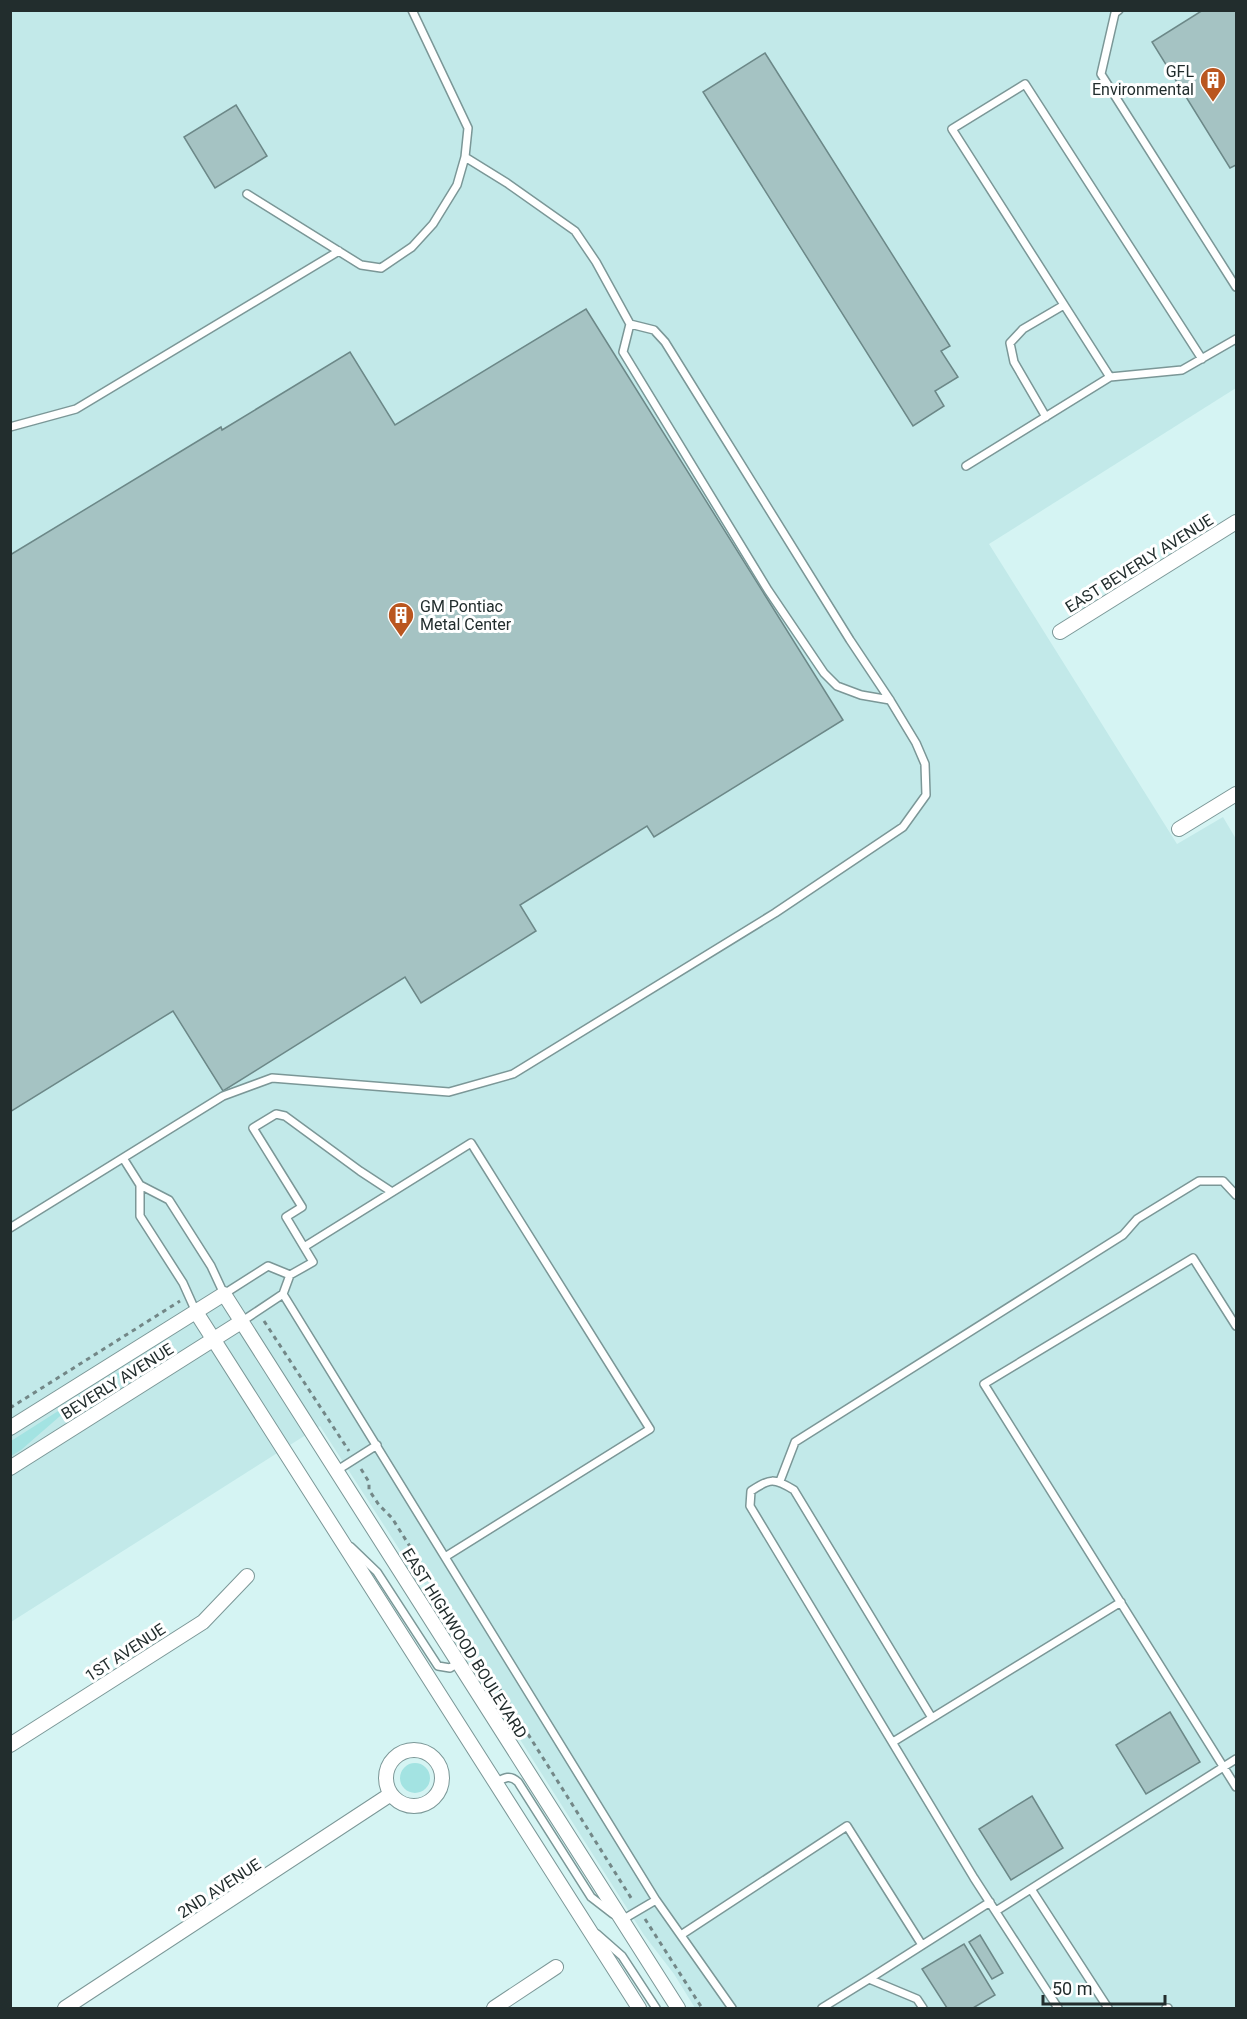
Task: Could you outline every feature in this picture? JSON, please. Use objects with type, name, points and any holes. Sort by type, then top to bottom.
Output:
[{"type":"street","name":"EAST BEVERLY AVENUE","points":[[1060,632],[1236,522]]},
{"type":"street","points":[[1179,830],[1236,794]]},
{"type":"street","name":"BEVERLY AVENUE","points":[[10,1428],[224,1294]]},
{"type":"street","name":"EAST HIGHWOOD BOULEVARD","points":[[224,1294],[678,2008]]},
{"type":"street","points":[[196,1312],[639,2008]]},
{"type":"street","name":"BEVERLY AVENUE","points":[[10,1468],[241,1322]]},
{"type":"street","name":"1ST AVENUE","points":[[10,1745],[203,1622],[247,1576]]},
{"type":"street","points":[[420,1751],[427,1753],[438,1762],[442,1784],[440,1791],[430,1802],[409,1806],[396,1800],[391,1794],[386,1781],[387,1773],[389,1766],[399,1755],[405,1752],[420,1751]]},
{"type":"street","name":"2ND AVENUE","points":[[65,2008],[391,1794]]},
{"type":"street","points":[[494,2008],[556,1967]]},
{"type":"lane","points":[[247,194],[361,265],[381,268],[412,247],[433,224],[457,185],[465,157],[468,129],[412,10]]},
{"type":"lane","points":[[1119,10],[1115,13],[1101,74],[1236,287]]},
{"type":"lane","points":[[1110,377],[952,129],[1025,84],[1202,359]]},
{"type":"lane","points":[[465,157],[507,183],[575,231],[596,262],[630,324],[623,352],[768,590],[824,674],[837,687],[861,695],[890,700]]},
{"type":"lane","points":[[10,427],[76,409],[339,251]]},
{"type":"lane","points":[[1229,275],[1236,270]]},
{"type":"lane","points":[[1046,417],[1014,362],[1010,343],[1023,328],[1064,305]]},
{"type":"lane","points":[[10,1228],[223,1096],[272,1078],[449,1092],[513,1074],[775,913],[903,827],[926,795],[925,764],[916,743],[890,700],[850,640],[665,342],[654,330],[630,324]]},
{"type":"lane","points":[[966,466],[1110,377],[1182,370],[1236,339]]},
{"type":"lane","points":[[241,1322],[283,1294],[290,1275],[313,1262],[286,1217],[302,1207],[253,1128],[276,1114],[285,1116],[392,1192]]},
{"type":"lane","points":[[304,1247],[471,1143],[650,1429],[445,1557]]},
{"type":"lane","points":[[123,1158],[140,1185],[170,1200],[211,1266],[224,1294],[268,1266],[290,1275]]},
{"type":"lane","points":[[780,1481],[795,1442],[1123,1235],[1137,1219],[1199,1181],[1223,1181],[1236,1195]]},
{"type":"lane","points":[[140,1185],[140,1216],[183,1283],[196,1312]]},
{"type":"lane","points":[[1236,1326],[1193,1258],[984,1384],[1236,1787]]},
{"type":"lane","points":[[283,1294],[656,1900],[732,2008]]},
{"type":"lane","points":[[336,1471],[377,1445]]},
{"type":"lane","points":[[932,1718],[794,1490],[780,1481],[766,1481],[751,1491],[750,1506],[1055,2008]]},
{"type":"lane","points":[[336,1533],[377,1572],[438,1666],[450,1668],[458,1663]]},
{"type":"lane","points":[[893,1742],[1121,1602]]},
{"type":"lane","points":[[996,1911],[1236,1759]]},
{"type":"lane","points":[[495,1783],[507,1777],[518,1782],[591,1897],[623,1921],[656,1900]]},
{"type":"lane","points":[[681,1935],[847,1826],[922,1945]]},
{"type":"lane","points":[[1031,1889],[1108,2008]]},
{"type":"lane","points":[[822,2008],[990,1902]]},
{"type":"lane","points":[[584,1922],[622,1956],[656,2008]]},
{"type":"lane","points":[[869,1979],[917,1999],[923,2008]]},
{"type":"path","points":[[10,1408],[189,1296]]},
{"type":"path","points":[[258,1311],[369,1482],[369,1490],[392,1518],[702,2008]]},
{"type":"shaded area","points":[[11,11],[1236,11],[1236,388],[989,544],[1177,844],[1223,817],[1236,839],[1236,2008],[695,2008],[674,1974],[644,1935],[474,1667],[463,1643],[434,1597],[405,1558],[320,1426],[11,1622]]},
{"type":"shaded area","points":[[165,1345],[165,1349],[67,1410],[11,1456],[11,1441]]},
{"type":"shaded area","points":[[415,1763],[425,1768],[430,1778],[425,1788],[415,1793],[405,1788],[400,1778],[405,1768]]},
{"type":"building","name":"GFL Environmental","points":[[1203,10],[1236,10],[1236,165],[1230,168],[1152,42]]},
{"type":"building","points":[[765,53],[950,346],[941,351],[958,377],[935,391],[944,406],[913,426],[703,92]]},
{"type":"building","points":[[236,105],[267,156],[215,188],[184,137]]},
{"type":"building","name":"GM Pontiac Metal Center","points":[[586,309],[843,720],[654,837],[647,826],[520,905],[536,931],[421,1003],[405,977],[223,1091],[173,1011],[10,1112],[10,555],[350,352],[395,425]]},
{"type":"building","points":[[1170,1712],[1200,1762],[1146,1794],[1116,1745]]},
{"type":"building","points":[[1032,1796],[1063,1848],[1011,1880],[979,1829]]},
{"type":"building","points":[[980,1935],[1003,1973],[992,1979],[969,1942]]},
{"type":"building","points":[[964,1944],[995,1995],[973,2008],[947,2008],[922,1969]]},
{"type":"place","name":"GFL Environmental","points":[[1213,103]]},
{"type":"place","name":"GM Pontiac Metal Center","points":[[401,638]]}]
